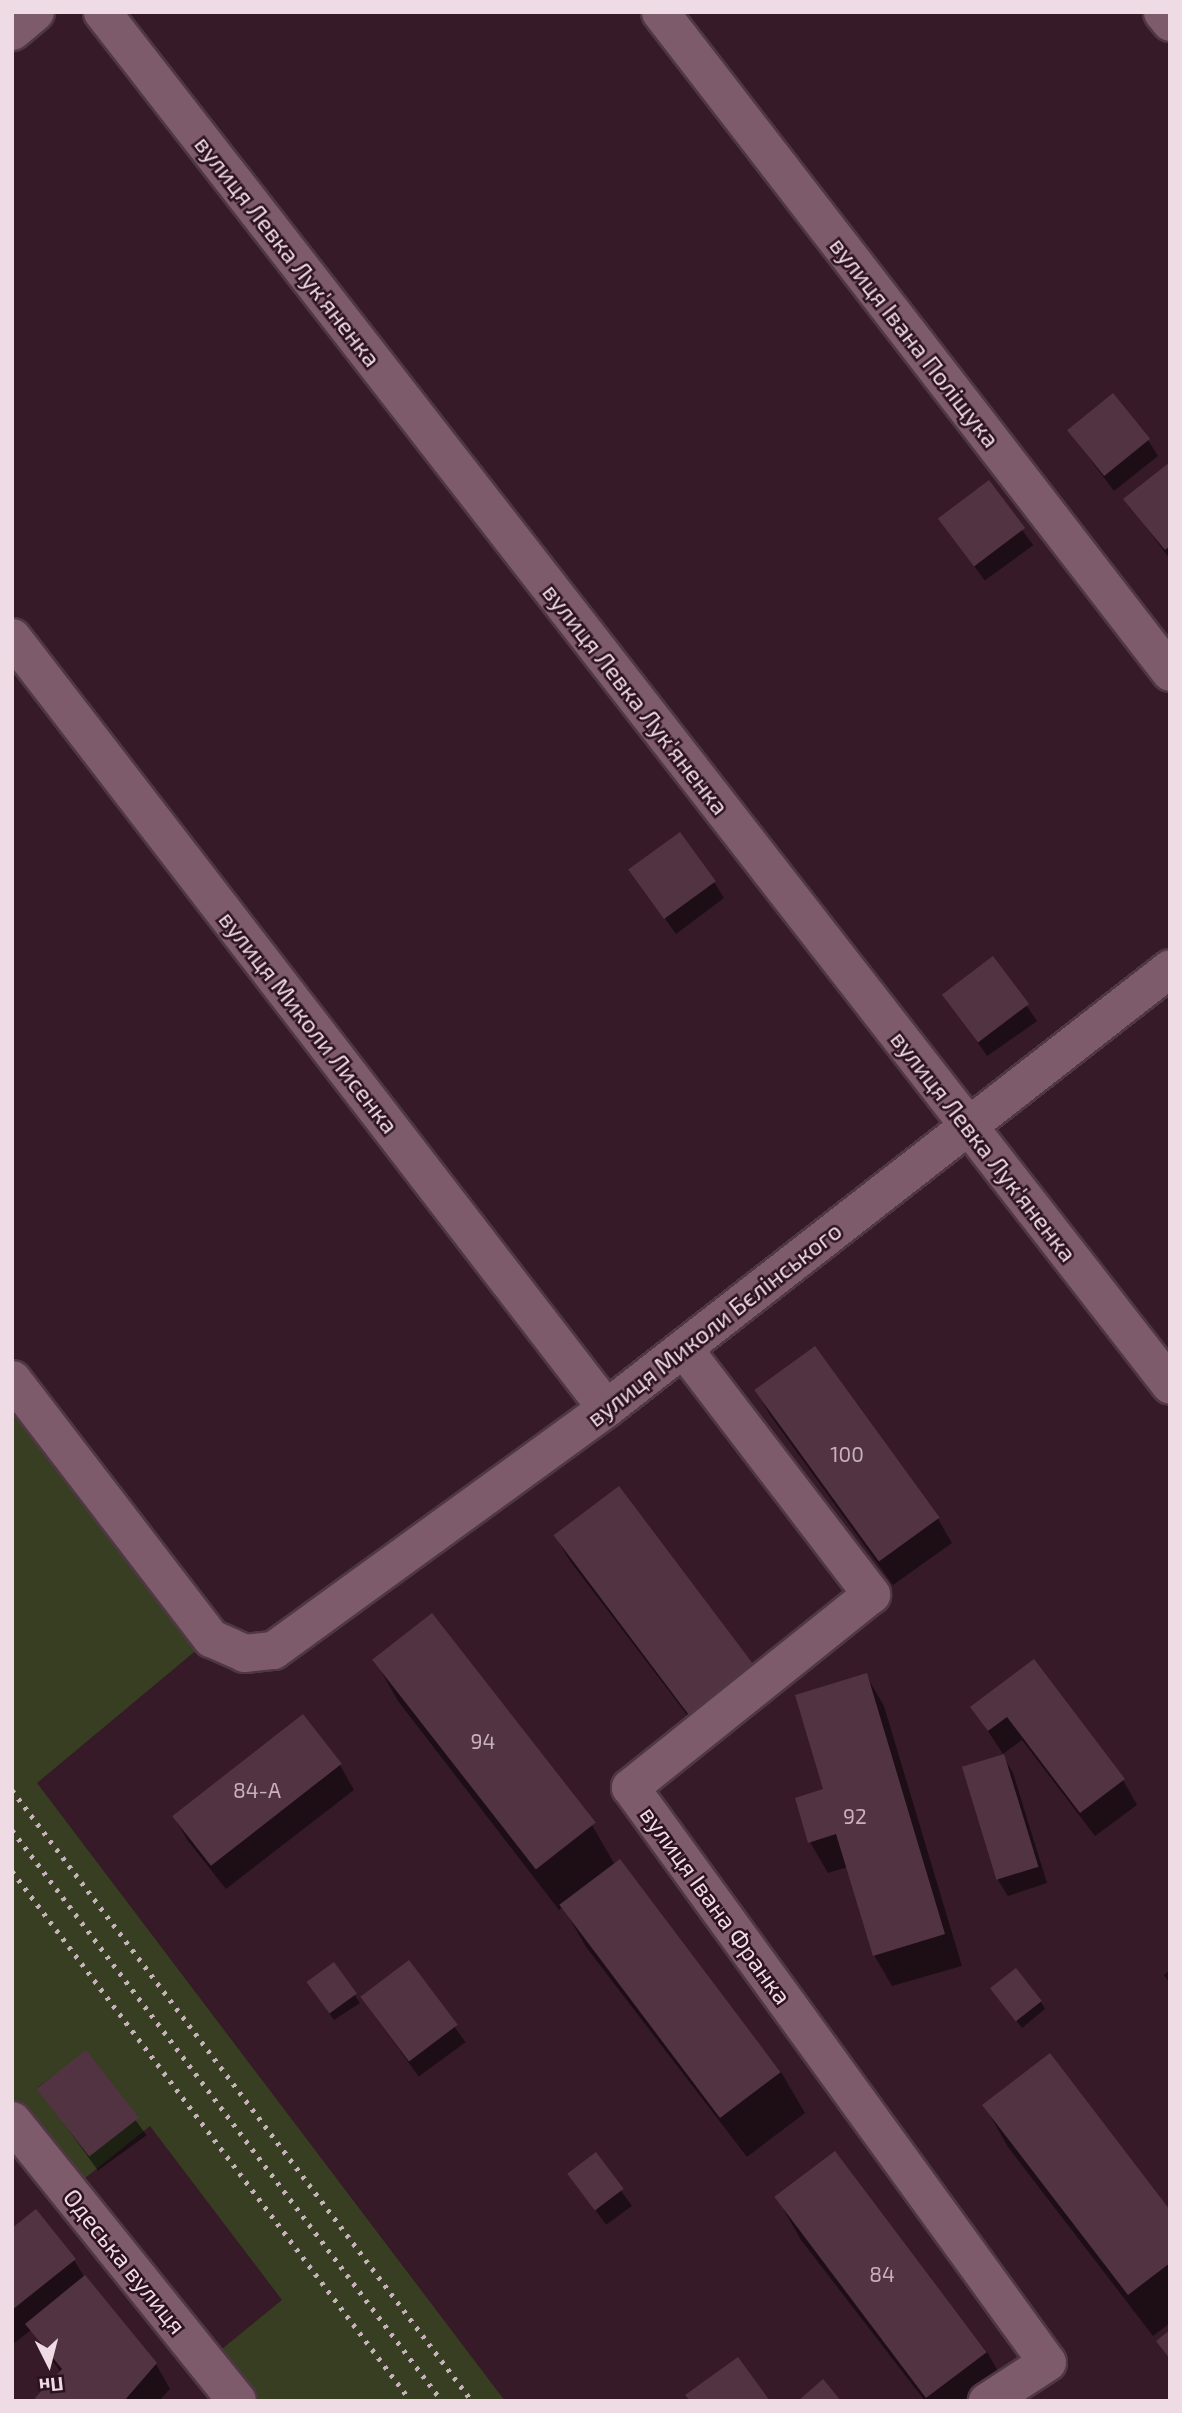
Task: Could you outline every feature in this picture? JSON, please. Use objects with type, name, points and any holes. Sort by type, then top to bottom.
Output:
[{"type":"main road","name":"Одеська вулиця","points":[[12,2121],[237,2401]]},
{"type":"street","points":[[12,31],[35,12]]},
{"type":"street","name":"вулиця Левка Лук'яненка","points":[[102,12],[1170,1385]]},
{"type":"street","name":"вулиця Івана Поліщука","points":[[660,12],[1170,672]]},
{"type":"street","points":[[1162,12],[1170,22]]},
{"type":"street","name":"вулиця Миколи Лисенка","points":[[12,637],[606,1408]]},
{"type":"street","name":"вулиця Миколи Бєлінського","points":[[12,1380],[211,1639],[244,1653],[273,1650],[606,1408],[1170,968]]},
{"type":"street","name":"вулиця Івана Франка","points":[[683,1348],[871,1594],[630,1787],[1047,2362],[987,2401]]},
{"type":"green space","points":[[12,1379],[211,1638],[37,1783],[505,2401],[237,2401],[206,2362],[282,2300],[150,2126],[69,2191],[12,2126]]},
{"type":"building","points":[[1113,393],[1150,439],[1104,476],[1067,430]]},
{"type":"building","points":[[1170,462],[1170,546],[1165,550],[1123,499]]},
{"type":"building","points":[[989,480],[1025,528],[974,566],[938,519]]},
{"type":"building","points":[[680,832],[716,881],[664,919],[628,870]]},
{"type":"building","points":[[993,956],[1029,1004],[978,1042],[942,995]]},
{"type":"building","points":[[815,1346],[940,1518],[879,1562],[754,1390]]},
{"type":"building","points":[[619,1486],[757,1669],[691,1718],[554,1535]]},
{"type":"building","points":[[432,1613],[596,1823],[536,1869],[372,1660]]},
{"type":"building","points":[[1034,1659],[1125,1779],[1080,1813],[1007,1717],[988,1731],[970,1707]]},
{"type":"building","points":[[867,1673],[945,1934],[873,1956],[836,1834],[808,1843],[795,1798],[823,1789],[795,1695]]},
{"type":"building","points":[[303,1714],[342,1764],[211,1866],[172,1816]]},
{"type":"building","points":[[1004,1754],[1038,1867],[996,1880],[962,1767]]},
{"type":"building","points":[[620,1859],[781,2072],[720,2118],[559,1905]]},
{"type":"building","points":[[409,1960],[458,2025],[409,2061],[360,1997]]},
{"type":"building","points":[[334,1962],[357,1994],[329,2014],[306,1982]]},
{"type":"building","points":[[1016,1968],[1042,2001],[1016,2021],[990,1988]]},
{"type":"building","points":[[86,2050],[139,2118],[89,2157],[36,2089]]},
{"type":"building","points":[[1050,2053],[1170,2210],[1170,2263],[1128,2295],[982,2105]]},
{"type":"building","points":[[835,2151],[987,2352],[926,2398],[774,2197]]},
{"type":"building","points":[[596,2152],[624,2189],[595,2210],[567,2174]]},
{"type":"building","points":[[36,2209],[76,2259],[12,2310],[12,2228]]},
{"type":"building","points":[[85,2275],[157,2363],[124,2401],[38,2401],[35,2398],[62,2369],[25,2324]]},
{"type":"building","points":[[1170,2330],[1170,2359],[1156,2341]]},
{"type":"building","points":[[738,2357],[770,2401],[690,2401],[685,2395]]},
{"type":"building","points":[[823,2379],[841,2401],[798,2401]]},
{"type":"railway","points":[[12,1790],[472,2401]]},
{"type":"railway","points":[[12,1830],[442,2401]]},
{"type":"railway","points":[[12,1871],[411,2401]]}]
